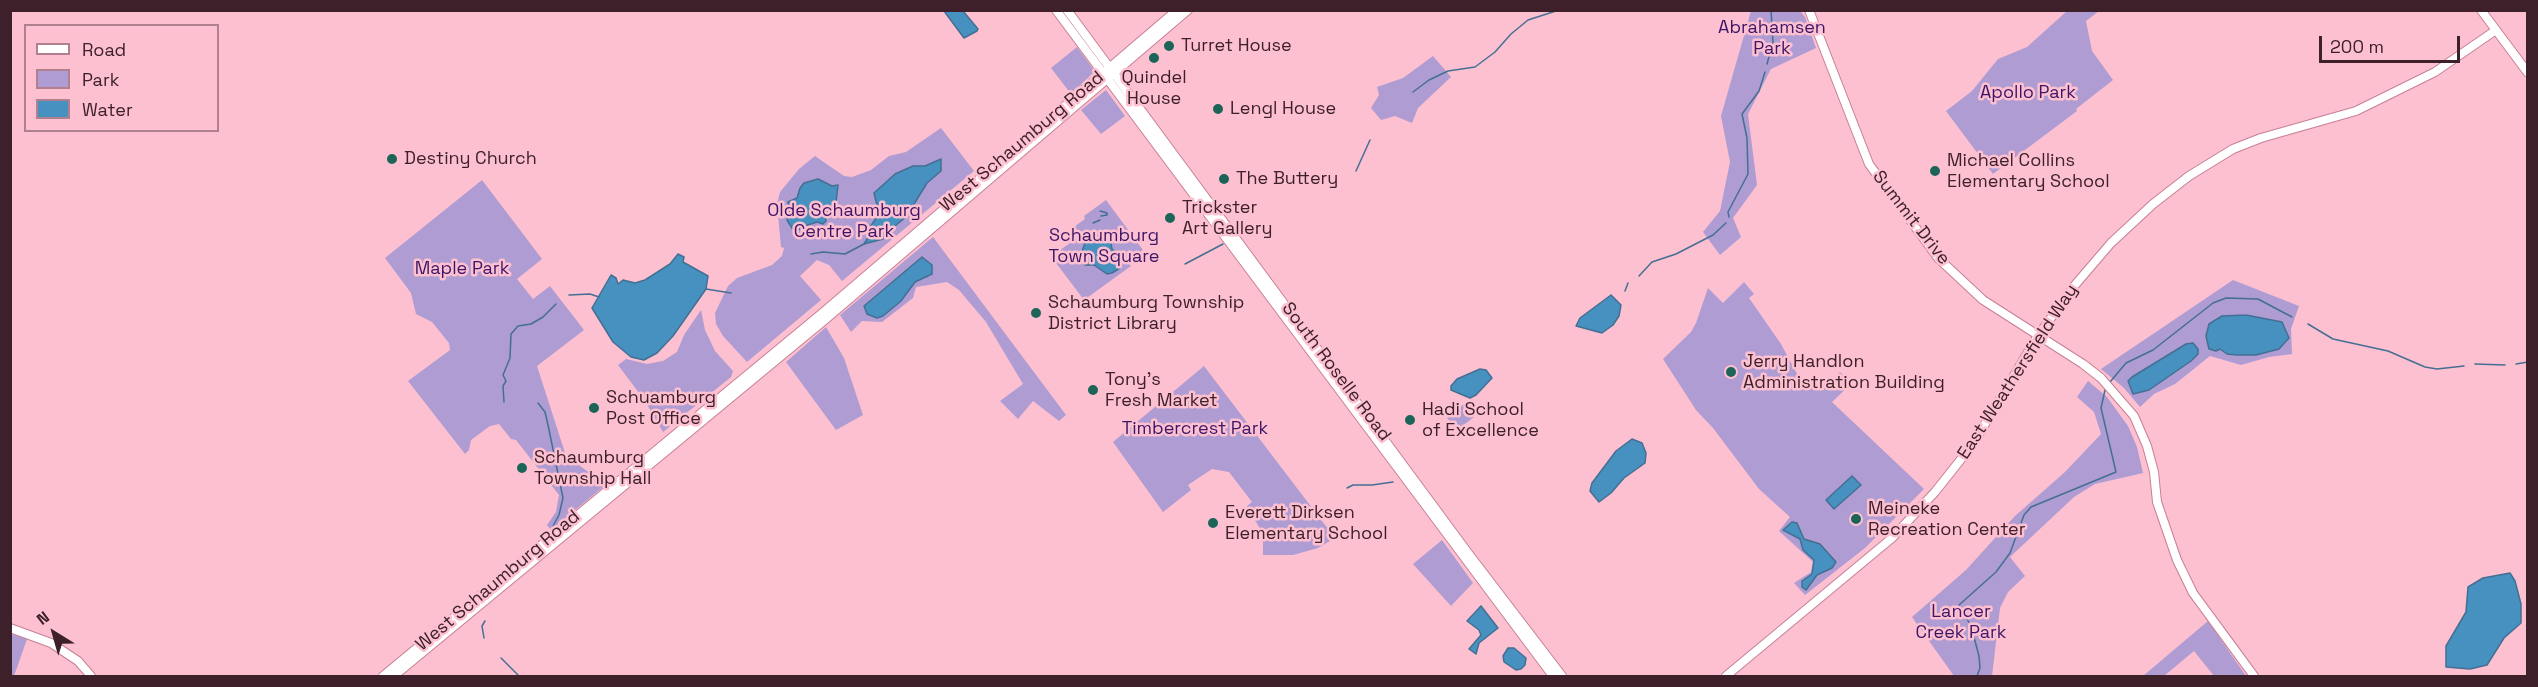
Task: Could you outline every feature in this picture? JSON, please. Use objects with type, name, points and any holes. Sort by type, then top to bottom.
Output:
[{"type":"main road","points":[[1056,10],[1108,74]]},
{"type":"main road","points":[[1067,10],[1108,74]]},
{"type":"main road","points":[[1108,74],[1177,10]]},
{"type":"main road","points":[[1108,74],[1188,10]]},
{"type":"main road","name":"Summit Drive","points":[[1809,10],[1869,164],[1938,258],[1983,300],[2101,378],[2134,416],[2147,446],[2154,472],[2157,502],[2177,560],[2193,593],[2254,676]]},
{"type":"main road","points":[[2481,10],[2528,73]]},
{"type":"main road","name":"East Weathersfield Way","points":[[1726,676],[1892,538],[1935,492],[1973,444],[2037,337],[2074,285],[2111,243],[2153,204],[2188,176],[2226,153],[2261,138],[2356,111],[2394,94],[2435,72],[2496,30]]},
{"type":"main road","name":"West Schaumburg Road","points":[[383,676],[1108,74]]},
{"type":"main road","name":"West Schaumburg Road","points":[[394,676],[831,315],[1108,74]]},
{"type":"main road","name":"South Roselle Road","points":[[1108,74],[1553,676]]},
{"type":"main road","name":"South Roselle Road","points":[[1108,74],[1562,676]]},
{"type":"main road","points":[[10,628],[51,643],[78,661],[91,676]]},
{"type":"green space","name":"Abrahamsen Park","points":[[1751,11],[1800,11],[1805,17],[1816,48],[1771,69],[1748,114],[1757,185],[1733,218],[1741,237],[1720,255],[1703,232],[1720,211],[1730,162],[1721,116]]},
{"type":"green space","name":"Apollo Park","points":[[2067,11],[2099,11],[2086,21],[2092,51],[2113,80],[2076,109],[2077,111],[1993,174],[1946,111],[1972,91],[1998,59],[2027,47]]},
{"type":"green space","points":[[1077,47],[1093,69],[1093,73],[1071,94],[1051,68]]},
{"type":"green space","points":[[1433,56],[1451,77],[1418,108],[1412,123],[1395,116],[1381,120],[1371,108],[1379,95],[1377,87],[1403,78]]},
{"type":"green space","points":[[1106,90],[1125,116],[1101,134],[1081,110]]},
{"type":"green space","name":"Olde Schaumburg Centre Park","points":[[941,128],[974,171],[842,281],[829,265],[817,260],[800,276],[821,300],[747,362],[723,336],[716,324],[715,313],[728,286],[737,278],[772,265],[782,256],[784,248],[781,247],[777,204],[780,192],[799,169],[815,156],[844,176],[852,177],[871,170],[889,156],[906,152]]},
{"type":"green space","name":"Maple Park","points":[[482,180],[542,259],[517,279],[533,299],[550,286],[584,330],[537,366],[566,456],[594,476],[603,487],[551,530],[547,525],[556,512],[559,495],[516,440],[511,439],[499,424],[490,426],[471,440],[469,450],[465,454],[408,381],[450,350],[449,343],[432,322],[416,314],[411,293],[385,258]]},
{"type":"green space","name":"Schaumburg Town Square","points":[[1106,200],[1143,250],[1127,261],[1131,266],[1084,300],[1053,259],[1056,253],[1077,238],[1071,229]]},
{"type":"green space","points":[[933,237],[1066,415],[1059,421],[1033,401],[1018,419],[1000,401],[1023,384],[986,322],[959,290],[947,282],[916,287],[913,298],[882,322],[862,321],[851,332],[840,315]]},
{"type":"green space","points":[[2233,280],[2299,306],[2291,329],[2292,354],[2269,357],[2241,365],[2210,356],[2175,384],[2154,394],[2140,407],[2124,388],[2101,369]]},
{"type":"green space","points":[[1744,282],[1754,294],[1749,298],[1781,344],[1803,385],[1814,381],[1821,390],[1840,372],[1852,383],[1832,402],[1924,489],[1865,548],[1805,595],[1794,583],[1811,572],[1813,562],[1779,531],[1790,517],[1759,489],[1713,428],[1696,410],[1663,359],[1691,332],[1708,288],[1723,303]]},
{"type":"green space","points":[[701,310],[705,330],[715,351],[733,371],[731,377],[663,432],[645,401],[618,365],[626,359],[647,364],[663,361],[677,352],[684,335]]},
{"type":"green space","points":[[826,327],[844,358],[863,415],[836,430],[786,362]]},
{"type":"green space","name":"Timbercrest Park","points":[[1204,366],[1335,538],[1318,548],[1293,555],[1263,555],[1263,534],[1247,506],[1252,502],[1229,472],[1212,469],[1188,485],[1191,490],[1163,512],[1113,442]]},
{"type":"green space","name":"Lancer Creek Park","points":[[2088,381],[2107,397],[2128,426],[2137,447],[2143,473],[2095,484],[2074,497],[2010,557],[2025,576],[2008,592],[2000,608],[1992,676],[1954,676],[1912,617],[1966,570],[2015,516],[2065,472],[2101,434],[2094,412],[2077,397]]},
{"type":"green space","points":[[1464,404],[1474,417],[1457,430],[1447,418]]},
{"type":"green space","points":[[1442,540],[1473,583],[1451,606],[1413,564]]},
{"type":"green space","points":[[2208,621],[2246,676],[2214,676],[2194,651],[2164,676],[2143,676]]},
{"type":"green space","points":[[11,634],[27,639],[14,676],[11,676]]},
{"type":"water","points":[[944,11],[963,11],[978,29],[977,31],[964,38]]},
{"type":"water","points":[[941,159],[941,171],[927,183],[906,217],[885,234],[883,239],[864,244],[869,236],[870,227],[879,214],[874,193],[895,174],[913,166],[925,166]]},
{"type":"water","points":[[818,179],[832,186],[838,185],[835,211],[830,210],[825,215],[826,221],[823,224],[817,222],[802,227],[795,233],[787,220],[790,210],[788,202],[797,198],[804,183]]},
{"type":"water","points":[[1102,230],[1111,243],[1112,249],[1122,257],[1120,268],[1107,274],[1094,265],[1085,265],[1080,257],[1085,243],[1095,238]]},
{"type":"water","points":[[678,254],[684,257],[683,262],[708,276],[706,289],[673,336],[657,353],[644,360],[631,357],[613,342],[592,308],[611,275],[616,278],[618,284],[623,280],[635,283],[645,280],[670,264]]},
{"type":"water","points":[[922,257],[932,265],[932,274],[915,282],[901,301],[883,316],[877,318],[867,314],[864,306]]},
{"type":"water","points":[[1611,295],[1621,305],[1619,316],[1613,325],[1602,333],[1576,326],[1580,318]]},
{"type":"water","points":[[2246,315],[2282,322],[2289,338],[2279,349],[2256,355],[2227,354],[2220,349],[2216,351],[2209,349],[2206,336],[2209,324],[2222,316]]},
{"type":"water","points":[[2193,343],[2198,349],[2198,354],[2191,361],[2149,390],[2133,394],[2128,381],[2132,377],[2186,344]]},
{"type":"water","points":[[1480,369],[1486,370],[1492,378],[1476,395],[1470,398],[1451,390],[1451,386],[1457,379]]},
{"type":"water","points":[[1632,439],[1642,443],[1646,453],[1645,463],[1624,478],[1611,493],[1599,502],[1590,491],[1592,483],[1616,451]]},
{"type":"water","points":[[1852,476],[1861,485],[1834,509],[1826,500]]},
{"type":"water","points":[[1792,522],[1797,523],[1804,539],[1820,544],[1836,562],[1832,568],[1817,575],[1806,590],[1802,587],[1802,581],[1812,574],[1814,560],[1803,550],[1800,539],[1783,530]]},
{"type":"water","points":[[2510,573],[2515,581],[2521,604],[2521,623],[2504,638],[2487,665],[2470,669],[2446,667],[2446,646],[2466,612],[2468,587],[2483,578]]},
{"type":"water","points":[[1481,606],[1498,628],[1479,643],[1476,654],[1469,649],[1481,635],[1479,630],[1467,621]]},
{"type":"water","points":[[1508,648],[1514,648],[1526,658],[1525,665],[1521,669],[1516,670],[1504,662],[1503,656]]},
{"type":"waterway","points":[[1413,92],[1429,80],[1448,71],[1475,67],[1495,52],[1528,20],[1559,10]]},
{"type":"waterway","points":[[1767,64],[1773,42],[1771,10]]},
{"type":"waterway","points":[[1729,217],[1728,212],[1748,174],[1747,138],[1742,114],[1759,91],[1765,72]]},
{"type":"waterway","points":[[1356,171],[1370,140]]},
{"type":"waterway","points":[[1100,211],[1107,213],[1101,216]]},
{"type":"waterway","points":[[1093,223],[1100,220]]},
{"type":"waterway","points":[[1639,276],[1652,262],[1676,254],[1713,235],[1726,223]]},
{"type":"waterway","points":[[811,254],[823,252],[845,254],[864,244]]},
{"type":"waterway","points":[[1185,264],[1223,244]]},
{"type":"waterway","points":[[1625,291],[1628,283]]},
{"type":"waterway","points":[[706,289],[731,293]]},
{"type":"waterway","points":[[569,295],[590,294],[599,297]]},
{"type":"waterway","points":[[2110,382],[2126,363],[2153,350],[2213,303],[2226,298],[2258,299],[2292,317]]},
{"type":"waterway","points":[[504,402],[503,386],[506,381],[503,375],[510,358],[511,334],[518,326],[531,324],[543,317],[556,304]]},
{"type":"waterway","points":[[2308,324],[2333,339],[2388,351],[2425,367],[2437,369],[2464,366]]},
{"type":"waterway","points":[[2516,364],[2528,362]]},
{"type":"waterway","points":[[2475,364],[2505,365]]},
{"type":"waterway","points":[[1977,676],[1980,668],[1979,656],[1971,626],[1959,605],[1996,572],[2010,553],[2024,515],[2031,507],[2116,472],[2101,408],[2105,390]]},
{"type":"waterway","points":[[538,403],[545,412],[563,498],[559,515],[553,526]]},
{"type":"waterway","points":[[1347,488],[1353,485],[1393,482]]},
{"type":"waterway","points":[[484,638],[482,626],[485,621]]},
{"type":"waterway","points":[[501,658],[519,676]]},
{"type":"place","name":"Turret House","points":[[1169,46]]},
{"type":"place","name":"Quindel House","points":[[1154,58]]},
{"type":"place","name":"Lengl House","points":[[1218,109]]},
{"type":"place","name":"Destiny Church","points":[[392,159]]},
{"type":"place","name":"Michael Collins Elementary School","points":[[1935,171]]},
{"type":"place","name":"The Buttery","points":[[1224,179]]},
{"type":"place","name":"Trickster Art Gallery","points":[[1170,218]]},
{"type":"place","name":"Schaumburg Township District Library","points":[[1036,313]]},
{"type":"place","name":"Jerry Handlon Administration Building","points":[[1731,372]]},
{"type":"place","name":"Tony's Fresh Market","points":[[1093,390]]},
{"type":"place","name":"Schuamburg Post Office","points":[[594,408]]},
{"type":"place","name":"Hadi School of Excellence","points":[[1410,420]]},
{"type":"place","name":"Schaumburg Township Hall","points":[[522,468]]},
{"type":"place","name":"Meineke Recreation Center","points":[[1856,519]]},
{"type":"place","name":"Everett Dirksen Elementary School","points":[[1213,523]]}]
